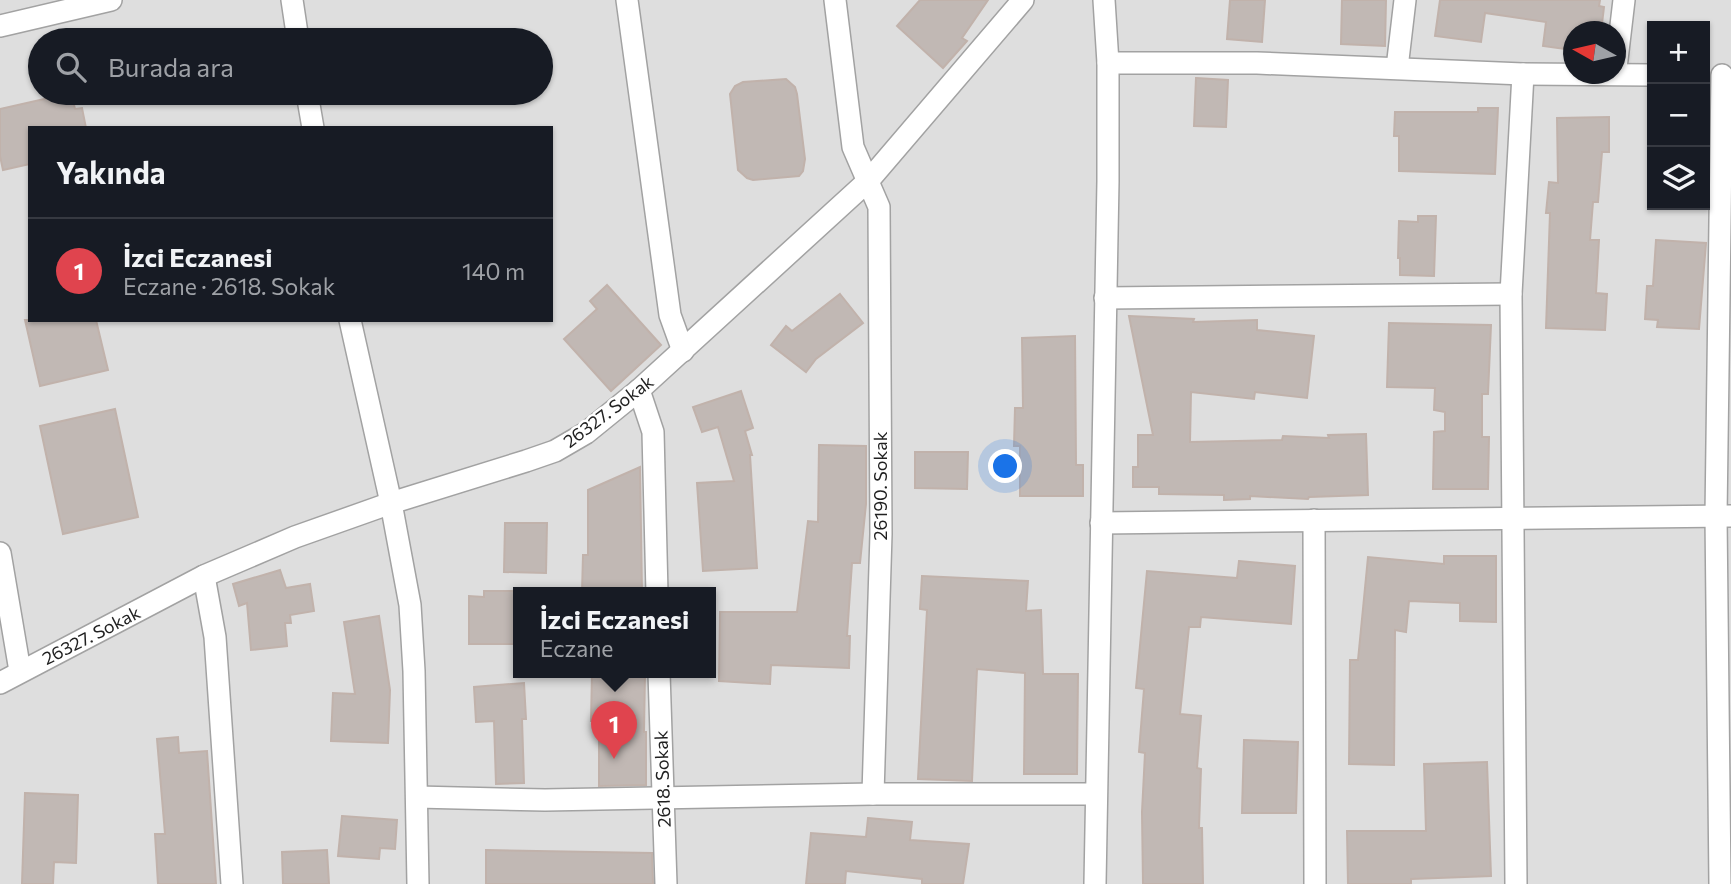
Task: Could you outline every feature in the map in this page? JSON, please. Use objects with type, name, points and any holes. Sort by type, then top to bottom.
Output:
[{"type":"street","points":[[0,26],[111,0]]},
{"type":"street","points":[[292,0],[297,28]]},
{"type":"street","points":[[626,0],[670,316],[683,351]]},
{"type":"street","name":"26190. Sokak","points":[[835,0],[853,147],[879,207],[881,534],[873,794]]},
{"type":"street","name":"26327. Sokak","points":[[0,683],[204,576],[295,537],[390,503],[555,451],[586,433],[683,351],[869,180],[1023,0]]},
{"type":"street","points":[[1095,884],[1108,63],[1104,0]]},
{"type":"street","points":[[1397,68],[1405,0]]},
{"type":"street","points":[[1621,21],[1624,0]]},
{"type":"street","points":[[1108,63],[1257,63],[1563,74]]},
{"type":"street","points":[[1516,884],[1511,294],[1523,74]]},
{"type":"street","points":[[1626,74],[1647,75]]},
{"type":"street","points":[[1719,76],[1723,516],[1720,884]]},
{"type":"street","points":[[309,105],[313,126]]},
{"type":"street","points":[[1105,298],[1511,294]]},
{"type":"street","points":[[350,322],[410,606],[414,670],[418,884]]},
{"type":"street","points":[[639,390],[653,432],[657,587]]},
{"type":"street","points":[[1101,523],[1723,516]]},
{"type":"street","points":[[1314,520],[1315,884]]},
{"type":"street","points":[[0,553],[20,671]]},
{"type":"street","points":[[204,576],[215,637],[232,884]]},
{"type":"street","name":"2618. Sokak","points":[[659,678],[666,884]]},
{"type":"street","points":[[417,797],[663,800],[873,794],[1095,794]]},
{"type":"shaded area","points":[[0,0],[1731,0],[1731,884],[0,884]]},
{"type":"building","points":[[920,0],[988,0],[962,38],[967,41],[943,68],[897,26]]},
{"type":"building","points":[[1230,0],[1265,0],[1262,42],[1227,39]]},
{"type":"building","points":[[1342,0],[1386,0],[1385,46],[1341,44]]},
{"type":"building","points":[[1440,0],[1600,0],[1599,6],[1604,7],[1602,21],[1563,21],[1563,49],[1543,46],[1546,22],[1485,13],[1481,42],[1435,36]]},
{"type":"building","points":[[1196,78],[1228,80],[1226,127],[1194,126]]},
{"type":"building","points":[[786,79],[795,87],[797,94],[805,159],[803,171],[799,176],[753,180],[747,178],[738,170],[730,94],[735,86],[743,82]]},
{"type":"building","points":[[28,103],[28,105],[74,105],[75,109],[82,108],[86,126],[28,126],[28,164],[3,170],[0,156],[0,109]]},
{"type":"building","points":[[1478,108],[1498,108],[1495,174],[1399,171],[1399,136],[1394,136],[1395,112],[1478,112]]},
{"type":"building","points":[[1609,117],[1609,152],[1602,152],[1598,202],[1593,202],[1590,240],[1599,240],[1596,293],[1607,294],[1605,330],[1546,328],[1550,213],[1546,213],[1549,182],[1558,183],[1557,118]]},
{"type":"building","points":[[1418,216],[1436,216],[1434,276],[1400,275],[1399,221],[1418,222]]},
{"type":"building","points":[[1656,240],[1706,243],[1699,329],[1657,327],[1658,320],[1645,319],[1647,286],[1653,286]]},
{"type":"building","points":[[607,285],[661,345],[611,391],[564,339],[597,309],[590,301]]},
{"type":"building","points":[[840,294],[863,323],[816,359],[806,372],[771,345],[786,326],[792,331]]},
{"type":"building","points":[[1129,316],[1194,319],[1193,322],[1257,320],[1257,330],[1314,336],[1307,398],[1255,392],[1254,399],[1191,392],[1190,442],[1282,440],[1283,436],[1329,438],[1328,435],[1366,434],[1368,495],[1308,499],[1250,496],[1250,499],[1224,500],[1224,495],[1159,494],[1159,487],[1133,487],[1133,467],[1138,467],[1138,435],[1153,435]]},
{"type":"building","points":[[25,320],[96,322],[108,370],[40,386]]},
{"type":"building","points":[[1389,323],[1491,325],[1488,394],[1482,394],[1482,437],[1489,437],[1488,489],[1433,489],[1434,432],[1445,431],[1445,412],[1434,410],[1435,388],[1387,387]]},
{"type":"building","points":[[1075,336],[1076,465],[1083,465],[1083,496],[1020,496],[1020,446],[1014,446],[1015,408],[1023,408],[1022,338]]},
{"type":"building","points":[[741,391],[753,428],[745,431],[752,455],[757,568],[703,571],[697,483],[734,481],[718,427],[702,432],[693,407]]},
{"type":"building","points":[[115,409],[138,517],[63,534],[40,426]]},
{"type":"building","points":[[819,445],[866,446],[866,504],[860,563],[852,563],[847,636],[850,636],[849,668],[771,665],[770,684],[719,681],[720,612],[797,612],[808,521],[818,522]]},
{"type":"building","points":[[915,452],[968,452],[967,489],[915,488]]},
{"type":"building","points":[[640,467],[642,587],[582,587],[583,555],[588,555],[588,490]]},
{"type":"building","points":[[505,523],[547,523],[546,573],[504,572]]},
{"type":"building","points":[[1444,556],[1496,556],[1496,622],[1460,621],[1460,603],[1409,601],[1406,632],[1395,630],[1394,765],[1349,764],[1350,660],[1358,660],[1368,557],[1444,564]]},
{"type":"building","points":[[1239,561],[1295,566],[1291,624],[1201,617],[1200,627],[1189,627],[1180,714],[1201,716],[1197,768],[1201,769],[1199,828],[1202,828],[1203,884],[1143,884],[1145,753],[1139,752],[1144,689],[1136,688],[1147,571],[1237,578]]},
{"type":"building","points":[[280,570],[286,588],[310,584],[314,611],[290,615],[291,623],[285,623],[287,646],[251,650],[247,603],[239,606],[233,584]]},
{"type":"building","points":[[922,576],[1028,581],[1026,611],[1041,610],[1043,674],[1078,674],[1077,774],[1024,774],[1025,673],[977,669],[972,781],[918,779],[927,610],[920,609]]},
{"type":"building","points":[[484,591],[513,591],[513,644],[469,644],[469,596],[484,597]]},
{"type":"building","points":[[379,616],[390,690],[388,743],[331,741],[333,693],[355,694],[344,622]]},
{"type":"building","points":[[592,678],[645,678],[646,785],[599,786],[599,721],[591,721]]},
{"type":"building","points":[[524,683],[524,783],[496,784],[494,721],[476,722],[474,687]]},
{"type":"building","points":[[178,737],[179,753],[207,751],[216,884],[158,884],[155,834],[165,834],[157,739]]},
{"type":"building","points":[[1244,740],[1298,742],[1296,813],[1242,813]]},
{"type":"building","points":[[1487,762],[1491,876],[1411,879],[1411,884],[1348,884],[1347,831],[1426,831],[1424,764]]},
{"type":"building","points":[[25,793],[78,795],[76,863],[54,862],[53,884],[22,884]]},
{"type":"building","points":[[342,816],[397,820],[395,849],[380,848],[379,859],[338,856]]},
{"type":"building","points":[[868,818],[912,822],[910,840],[969,844],[963,884],[922,884],[922,879],[846,871],[845,884],[806,884],[811,833],[866,837]]},
{"type":"building","points":[[327,850],[329,884],[283,884],[282,852]]},
{"type":"building","points":[[486,850],[652,853],[653,884],[486,884]]},
{"type":"place","name":"İzci Eczanesi","points":[[614,759]]}]
